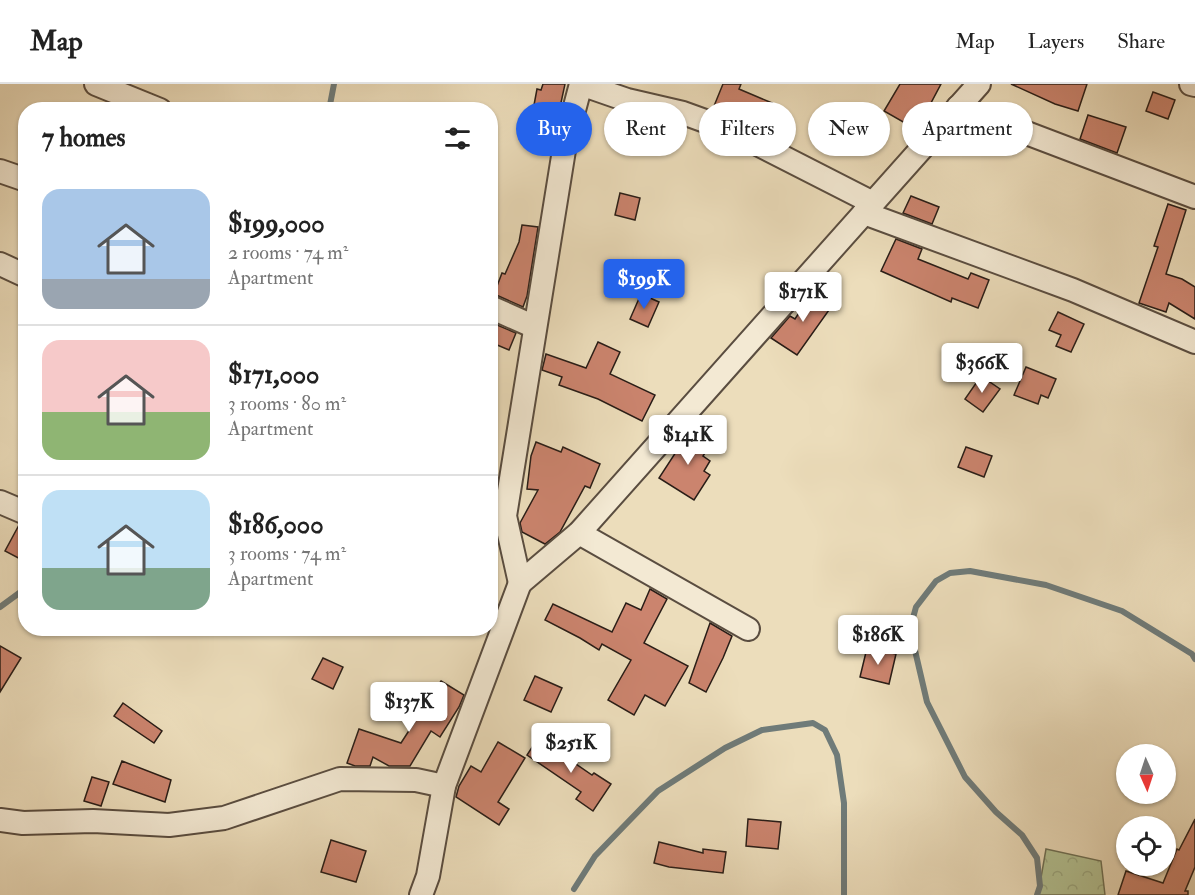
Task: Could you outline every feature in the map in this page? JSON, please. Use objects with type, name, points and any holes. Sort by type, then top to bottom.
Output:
[{"type":"street","points":[[96,84],[140,102]]},
{"type":"street","points":[[520,583],[505,516],[565,144],[581,84],[627,100],[683,113],[730,130],[868,208],[1073,290],[1195,342]]},
{"type":"street","points":[[963,102],[979,84]]},
{"type":"street","points":[[1033,136],[1195,197]]},
{"type":"street","points":[[421,895],[428,876],[444,786],[520,583],[579,533],[915,156]]},
{"type":"street","points":[[0,171],[18,177]]},
{"type":"street","points":[[0,264],[18,272]]},
{"type":"street","points":[[498,311],[535,327]]},
{"type":"street","points":[[0,502],[18,510]]},
{"type":"street","points":[[579,533],[748,629]]},
{"type":"street","points":[[0,820],[23,823],[93,821],[169,825],[224,818],[340,779],[416,780],[444,786]]},
{"type":"green space","points":[[1046,849],[1101,861],[1105,895],[1038,895]]},
{"type":"building","points":[[543,84],[565,84],[561,102],[535,102],[537,89],[541,90]]},
{"type":"building","points":[[723,84],[741,84],[739,89],[770,102],[716,102]]},
{"type":"building","points":[[900,84],[941,84],[932,102],[902,102],[902,121],[890,114],[889,102]]},
{"type":"building","points":[[1011,84],[1087,84],[1078,111],[1055,104]]},
{"type":"building","points":[[1153,92],[1175,100],[1168,119],[1146,111]]},
{"type":"building","points":[[1088,115],[1126,127],[1117,153],[1080,139]]},
{"type":"building","points":[[620,193],[640,198],[635,220],[615,215]]},
{"type":"building","points":[[911,196],[939,207],[932,224],[903,213]]},
{"type":"building","points":[[1168,204],[1186,210],[1166,274],[1182,279],[1195,287],[1195,319],[1169,303],[1166,312],[1139,303],[1158,247],[1154,246]]},
{"type":"building","points":[[522,225],[538,227],[527,296],[523,307],[498,296],[498,284],[502,273],[505,274],[519,242]]},
{"type":"building","points":[[896,239],[922,249],[918,259],[968,279],[971,273],[989,280],[978,308],[952,298],[951,302],[881,271]]},
{"type":"building","points":[[814,290],[834,303],[797,355],[771,338],[790,316],[795,319]]},
{"type":"building","points":[[641,294],[659,302],[648,327],[630,319]]},
{"type":"building","points":[[1058,312],[1084,324],[1071,352],[1056,346],[1061,335],[1049,330]]},
{"type":"building","points":[[498,325],[516,333],[509,350],[498,345]]},
{"type":"building","points":[[598,342],[620,352],[610,374],[655,395],[642,421],[598,399],[559,385],[562,377],[542,370],[546,354],[586,368]]},
{"type":"building","points":[[1026,367],[1056,379],[1048,398],[1041,395],[1038,404],[1014,395]]},
{"type":"building","points":[[981,376],[1000,389],[983,412],[965,399]]},
{"type":"building","points":[[688,431],[710,445],[703,456],[710,461],[704,471],[710,475],[694,500],[659,478],[678,449],[674,446]]},
{"type":"building","points":[[536,442],[561,452],[563,447],[600,464],[590,488],[585,486],[560,532],[545,544],[522,532],[520,523],[538,490],[527,489],[531,456]]},
{"type":"building","points":[[966,447],[992,456],[984,477],[958,467]]},
{"type":"building","points":[[18,527],[18,558],[5,551]]},
{"type":"building","points":[[650,589],[667,599],[644,643],[688,666],[665,706],[645,695],[634,715],[608,700],[631,660],[602,644],[599,650],[545,620],[553,604],[612,632],[626,603],[641,610]]},
{"type":"building","points":[[710,623],[732,636],[706,692],[689,683]]},
{"type":"building","points":[[0,646],[21,658],[0,692]]},
{"type":"building","points":[[867,648],[896,654],[889,684],[860,677]]},
{"type":"building","points":[[323,658],[343,667],[333,689],[312,679]]},
{"type":"building","points":[[535,676],[562,688],[551,712],[524,700]]},
{"type":"building","points":[[441,681],[464,695],[440,737],[431,731],[410,766],[389,766],[373,757],[370,766],[355,766],[347,763],[359,729],[401,743]]},
{"type":"building","points":[[123,703],[162,731],[154,743],[114,716]]},
{"type":"building","points":[[538,738],[592,775],[594,773],[611,784],[593,811],[576,799],[581,792],[527,755]]},
{"type":"building","points":[[498,742],[525,758],[498,802],[509,809],[499,825],[456,797],[459,786],[471,766],[481,772]]},
{"type":"building","points":[[122,761],[171,780],[165,802],[113,784]]},
{"type":"building","points":[[92,777],[109,782],[101,806],[84,801]]},
{"type":"building","points":[[748,819],[781,822],[778,849],[746,846]]},
{"type":"building","points":[[1195,819],[1195,867],[1185,891],[1188,891],[1188,895],[1118,895],[1124,876],[1141,876],[1163,883],[1166,876],[1176,876],[1176,851],[1179,850]]},
{"type":"building","points":[[331,840],[366,851],[356,882],[321,872]]},
{"type":"building","points":[[659,842],[703,853],[703,849],[726,852],[723,873],[669,867],[654,863]]},
{"type":"waterway","points":[[331,102],[334,84]]},
{"type":"waterway","points":[[1037,895],[1040,886],[1037,858],[1022,835],[996,812],[965,777],[927,702],[910,629],[916,607],[936,581],[950,573],[970,571],[1046,585],[1122,611],[1192,654],[1195,659]]},
{"type":"waterway","points":[[0,607],[18,594]]},
{"type":"waterway","points":[[574,889],[595,856],[658,791],[725,748],[762,730],[813,723],[825,730],[837,755],[844,803],[844,895]]}]
